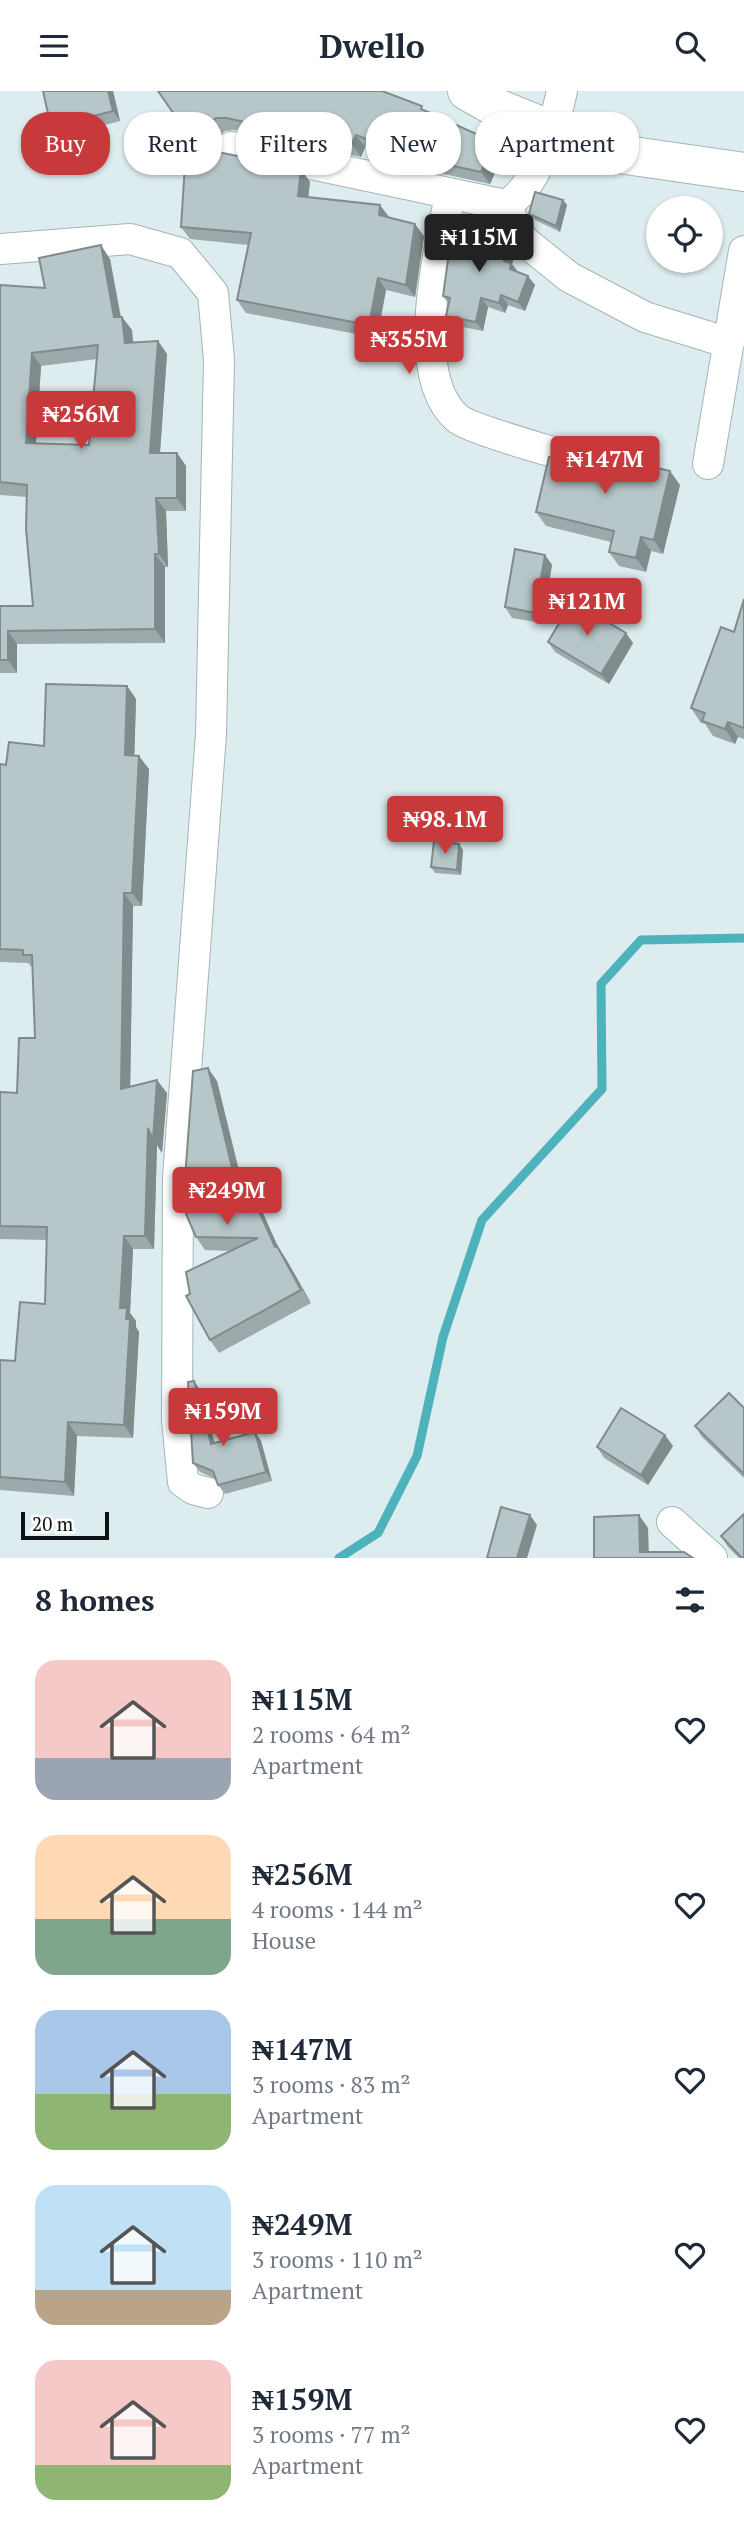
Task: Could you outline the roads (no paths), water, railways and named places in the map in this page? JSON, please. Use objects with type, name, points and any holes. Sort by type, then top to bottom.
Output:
[{"type":"street","points":[[467,91],[506,112]]},
{"type":"street","points":[[558,112],[562,91]]},
{"type":"street","points":[[232,147],[450,196],[505,205],[514,201],[531,175]]},
{"type":"street","points":[[639,157],[744,172]]},
{"type":"street","points":[[450,196],[434,273],[430,357],[445,403],[459,420],[559,454]]},
{"type":"street","points":[[505,205],[523,240],[569,277],[645,317],[729,343]]},
{"type":"street","points":[[0,249],[130,239],[180,253],[213,293],[219,360],[211,734],[178,1177],[177,1420],[183,1482],[193,1489],[208,1493]]},
{"type":"street","points":[[708,464],[744,251]]},
{"type":"street","points":[[672,1522],[712,1558]]},
{"type":"waterway","points":[[339,1558],[378,1533],[417,1456],[443,1337],[482,1220],[602,1089],[601,984],[641,940],[744,938]]}]
